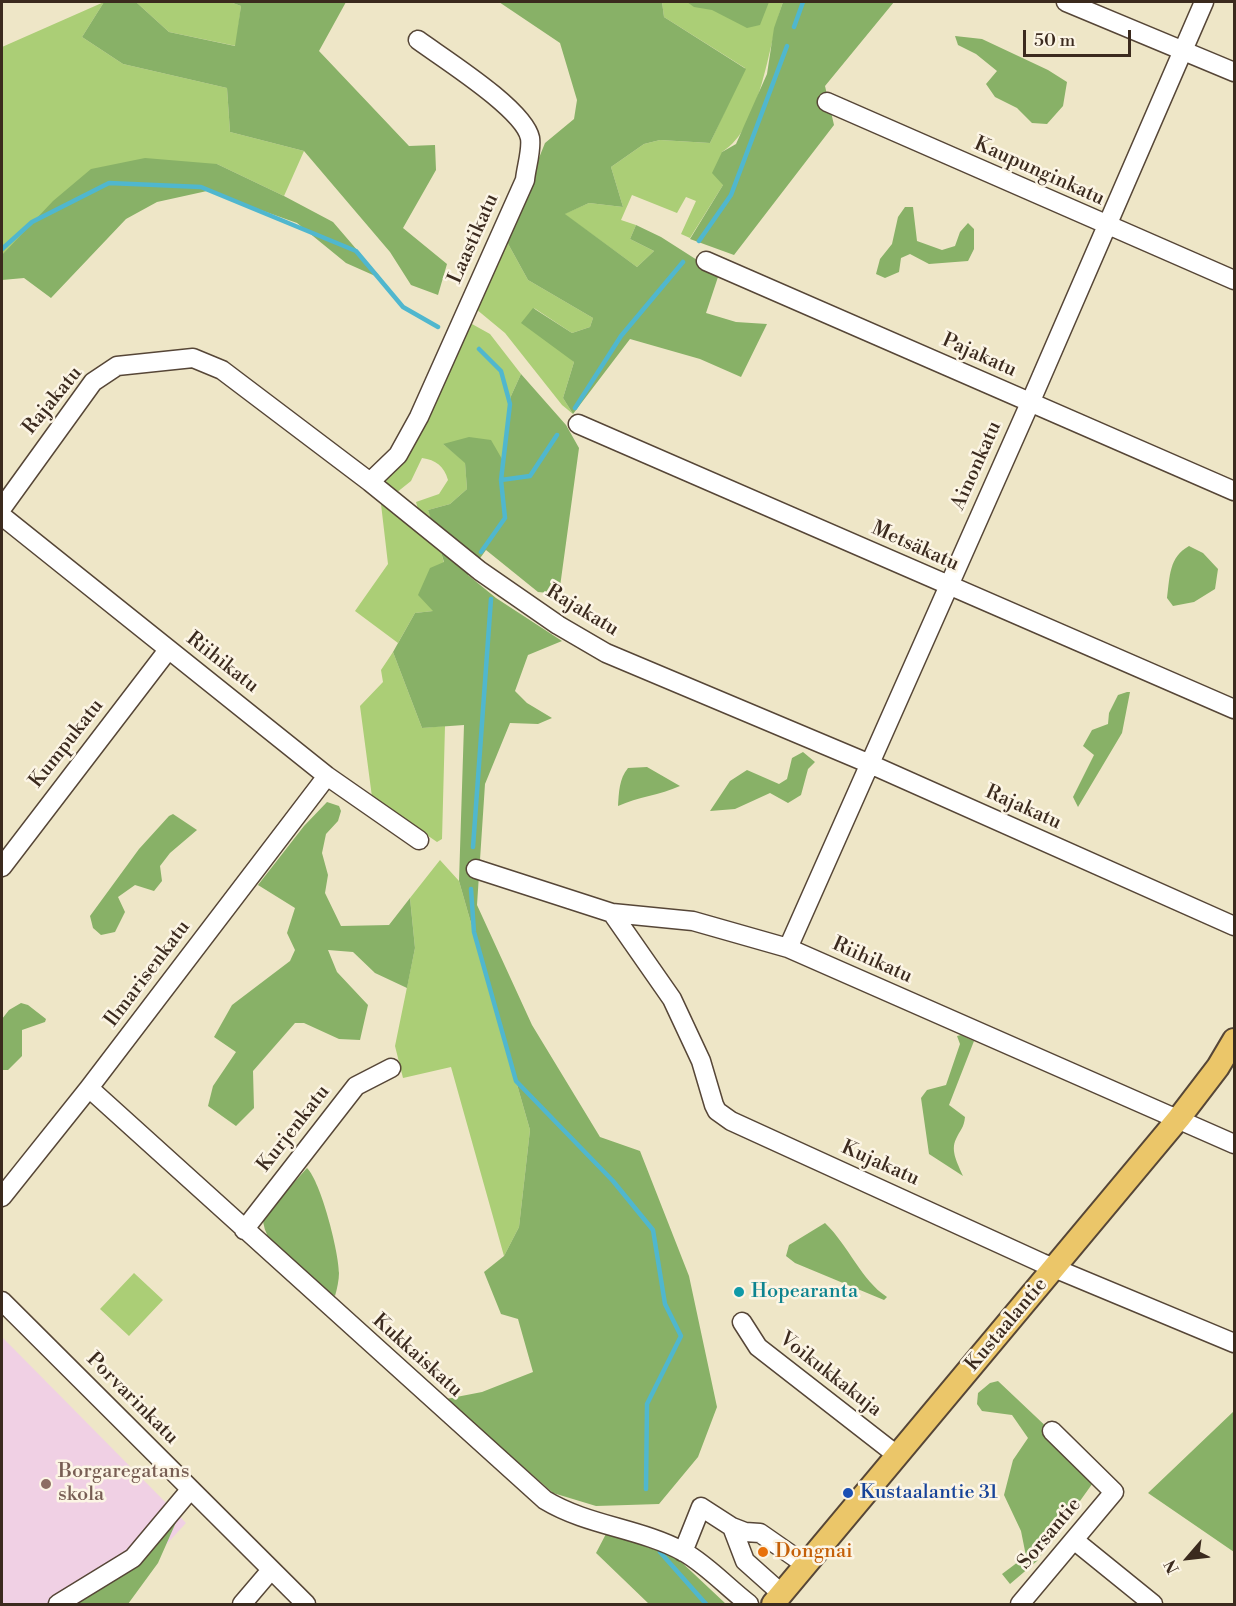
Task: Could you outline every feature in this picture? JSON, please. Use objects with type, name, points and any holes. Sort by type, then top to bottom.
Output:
[{"type":"main road","name":"Kustaalantie","points":[[778,1599],[1179,1118],[1218,1066],[1234,1040]]},
{"type":"street","points":[[1066,2],[1234,72]]},
{"type":"street","name":"Ainonkatu","points":[[788,948],[1030,404],[1204,2]]},
{"type":"street","name":"Laastikatu","points":[[370,482],[398,455],[419,417],[525,180],[530,139],[522,120],[485,88],[418,40]]},
{"type":"street","name":"Kaupunginkatu","points":[[827,102],[1234,280]]},
{"type":"street","name":"Pajakatu","points":[[706,261],[1234,491]]},
{"type":"street","name":"Rajakatu","points":[[2,508],[93,382],[117,366],[193,358],[222,370],[370,482],[480,571],[558,625],[606,653],[870,764],[1234,926]]},
{"type":"street","name":"Metsäkatu","points":[[578,424],[1234,710]]},
{"type":"street","name":"Riihikatu","points":[[2,516],[327,776],[419,840]]},
{"type":"street","name":"Kumpukatu","points":[[2,867],[168,650]]},
{"type":"street","name":"Ilmarisenkatu","points":[[2,1197],[89,1088],[327,776]]},
{"type":"street","name":"Riihikatu","points":[[476,869],[612,913],[693,921],[788,948],[1234,1144]]},
{"type":"street","name":"Kujakatu","points":[[612,913],[672,999],[701,1061],[708,1095],[717,1111],[731,1121],[1055,1268],[1234,1343]]},
{"type":"street","name":"Kurjenkatu","points":[[244,1230],[356,1086],[391,1068]]},
{"type":"street","name":"Kukkaiskatu","points":[[89,1088],[545,1500],[564,1511],[653,1539],[683,1552],[749,1605]]},
{"type":"street","name":"Porvarinkatu","points":[[2,1301],[306,1605]]},
{"type":"street","name":"Voikukkakuja","points":[[742,1322],[758,1347],[898,1456]]},
{"type":"street","name":"Sorsantie","points":[[1020,1605],[1114,1492],[1052,1431]]},
{"type":"street","points":[[58,1605],[133,1558],[190,1490]]},
{"type":"street","points":[[683,1552],[701,1507],[732,1527],[745,1532],[760,1533],[806,1565]]},
{"type":"street","points":[[732,1527],[745,1561],[778,1599]]},
{"type":"street","points":[[1074,1540],[1153,1605]]},
{"type":"street","points":[[242,1605],[272,1570]]},
{"type":"shaded area","points":[[2,1337],[186,1523],[112,1604],[2,1604]]},
{"type":"green space","points":[[104,2],[82,37],[123,64],[227,88],[230,132],[304,151],[284,196],[217,164],[2,255],[2,47]]},
{"type":"green space","points":[[104,2],[136,2],[169,32],[235,46],[241,6],[230,2],[346,2],[319,51],[409,146],[435,145],[436,170],[403,228],[447,264],[438,295],[411,285],[390,252],[304,151],[230,132],[227,88],[123,64],[82,37]]},
{"type":"green space","points":[[136,2],[230,2],[241,6],[236,46],[169,32]]},
{"type":"green space","points":[[499,2],[662,2],[664,17],[746,69],[710,143],[660,140],[644,144],[611,167],[623,207],[589,203],[565,214],[637,267],[654,251],[630,239],[636,225],[661,237],[719,274],[706,313],[736,322],[767,324],[741,377],[700,359],[630,339],[573,414],[563,398],[574,362],[521,323],[533,308],[572,333],[590,327],[593,318],[528,280],[506,240],[545,143],[574,119],[577,100],[560,43]]},
{"type":"green space","points":[[662,2],[783,2],[755,105],[735,140],[722,152],[723,185],[690,238],[681,234],[696,201],[686,197],[677,213],[632,195],[621,220],[636,225],[630,239],[654,251],[637,267],[564,214],[589,203],[623,207],[611,167],[644,144],[660,140],[710,143],[745,68],[664,17]]},
{"type":"green space","points":[[687,2],[769,2],[760,25],[747,28],[712,10],[694,7]]},
{"type":"green space","points":[[783,2],[894,2],[825,86],[834,125],[734,255],[690,239],[723,185],[712,173],[722,152],[736,144],[767,74],[774,28]]},
{"type":"green space","points":[[955,36],[982,39],[1048,70],[1067,82],[1063,106],[1047,124],[1032,123],[1017,108],[995,97],[986,84],[997,71],[976,54],[958,45]]},
{"type":"green space","points":[[145,158],[217,164],[284,196],[333,222],[382,279],[346,263],[297,223],[207,191],[157,202],[126,219],[51,298],[24,278],[2,280],[2,255],[53,201],[91,169]]},
{"type":"green space","points":[[905,207],[913,207],[917,241],[942,250],[955,246],[960,232],[968,223],[974,229],[974,249],[968,261],[929,264],[910,254],[901,258],[899,272],[885,278],[876,274],[880,259],[892,244],[898,217]]},
{"type":"green space","points":[[506,240],[528,280],[593,318],[590,327],[572,333],[534,308],[574,362],[563,398],[573,414],[562,405],[505,333],[476,309]]},
{"type":"green space","points":[[472,324],[490,334],[521,374],[511,396],[502,460],[443,444],[465,462],[467,489],[450,504],[428,510],[432,522],[418,509],[416,502],[439,494],[448,480],[439,464],[422,458],[411,481],[396,493],[387,487],[386,479],[467,326]]},
{"type":"green space","points":[[521,374],[566,425],[579,448],[559,594],[538,592],[486,550],[468,575],[496,598],[562,641],[528,655],[515,691],[527,703],[552,718],[538,724],[510,723],[485,784],[477,905],[532,1025],[600,1137],[640,1151],[689,1276],[717,1407],[698,1457],[659,1504],[596,1506],[553,1493],[446,1399],[482,1392],[533,1372],[518,1319],[501,1314],[484,1272],[504,1256],[519,1227],[530,1130],[459,881],[464,725],[422,728],[393,652],[415,613],[433,611],[418,595],[430,568],[444,562],[428,510],[450,504],[467,489],[465,463],[443,444],[469,437],[491,440],[502,459],[511,396]]},
{"type":"green space","points":[[381,504],[440,548],[444,563],[433,611],[415,613],[398,643],[355,611],[388,564]]},
{"type":"green space","points":[[1189,546],[1203,553],[1218,569],[1215,589],[1194,602],[1173,606],[1167,598],[1170,575],[1174,561],[1182,550]]},
{"type":"green space","points":[[393,652],[422,728],[445,726],[442,839],[437,842],[372,797],[360,706],[383,682],[381,670]]},
{"type":"green space","points":[[1130,692],[1122,733],[1078,807],[1073,797],[1094,755],[1083,746],[1092,730],[1108,724],[1109,713],[1118,695]]},
{"type":"green space","points":[[803,752],[815,762],[808,769],[801,795],[788,803],[770,793],[735,809],[710,811],[730,781],[747,770],[779,784],[787,779],[792,758]]},
{"type":"green space","points":[[647,767],[680,786],[618,806],[621,781],[625,772],[628,768]]},
{"type":"green space","points":[[327,802],[339,806],[341,811],[338,821],[326,834],[322,853],[328,875],[325,893],[341,926],[389,925],[410,898],[415,948],[407,988],[375,973],[353,952],[328,950],[337,972],[368,1005],[360,1040],[339,1039],[304,1023],[295,1023],[253,1071],[254,1108],[236,1126],[208,1106],[213,1086],[236,1052],[214,1037],[232,1005],[290,961],[295,950],[287,933],[295,908],[258,885],[304,826]]},
{"type":"green space","points":[[173,814],[197,830],[170,853],[160,866],[162,881],[154,891],[135,885],[118,897],[125,912],[115,932],[101,935],[93,928],[90,916],[139,849]]},
{"type":"green space","points":[[440,860],[459,881],[530,1130],[519,1227],[504,1256],[451,1067],[403,1078],[395,1046],[415,948],[410,898]]},
{"type":"green space","points":[[21,1003],[28,1005],[46,1019],[45,1022],[22,1030],[22,1056],[8,1070],[2,1070],[2,1019],[9,1010]]},
{"type":"green space","points":[[961,1035],[974,1041],[949,1105],[965,1117],[954,1144],[955,1158],[963,1176],[929,1154],[921,1098],[927,1090],[946,1085],[960,1044],[957,1036]]},
{"type":"green space","points":[[307,1168],[318,1187],[336,1250],[339,1273],[335,1296],[301,1272],[279,1252],[270,1241],[265,1229],[263,1217]]},
{"type":"green space","points":[[825,1223],[870,1282],[887,1297],[884,1300],[795,1263],[786,1256],[789,1245]]},
{"type":"green space","points":[[134,1273],[163,1300],[129,1336],[100,1309]]},
{"type":"green space","points":[[998,1381],[1053,1433],[1095,1480],[1037,1561],[1010,1584],[1002,1574],[1026,1556],[1021,1531],[1004,1495],[1013,1460],[1028,1438],[1012,1415],[982,1411],[977,1404],[978,1393],[990,1383]]},
{"type":"green space","points":[[1234,1411],[1234,1552],[1148,1493]]},
{"type":"green space","points":[[177,1520],[158,1563],[128,1604],[65,1604]]},
{"type":"green space","points":[[607,1532],[677,1558],[726,1604],[649,1604],[596,1553]]},
{"type":"waterway","points":[[794,27],[803,2]]},
{"type":"waterway","points":[[699,241],[731,195],[787,46]]},
{"type":"waterway","points":[[2,249],[32,222],[109,183],[201,187],[356,251],[403,307],[438,327]]},
{"type":"waterway","points":[[575,408],[621,336],[683,262]]},
{"type":"waterway","points":[[479,349],[501,371],[510,404],[501,480],[505,518],[481,552]]},
{"type":"waterway","points":[[501,480],[530,476],[557,435]]},
{"type":"waterway","points":[[473,847],[491,599]]},
{"type":"waterway","points":[[471,889],[474,932],[516,1081],[613,1181],[653,1230],[665,1304],[681,1336],[647,1404],[646,1489]]},
{"type":"waterway","points":[[660,1552],[706,1604]]},
{"type":"place","name":"Hopearanta","points":[[739,1292]]},
{"type":"place","name":"Borgaregatans skola","points":[[46,1484]]},
{"type":"place","name":"Kustaalantie 31","points":[[848,1493]]},
{"type":"place","name":"Dongnai","points":[[763,1552]]}]
